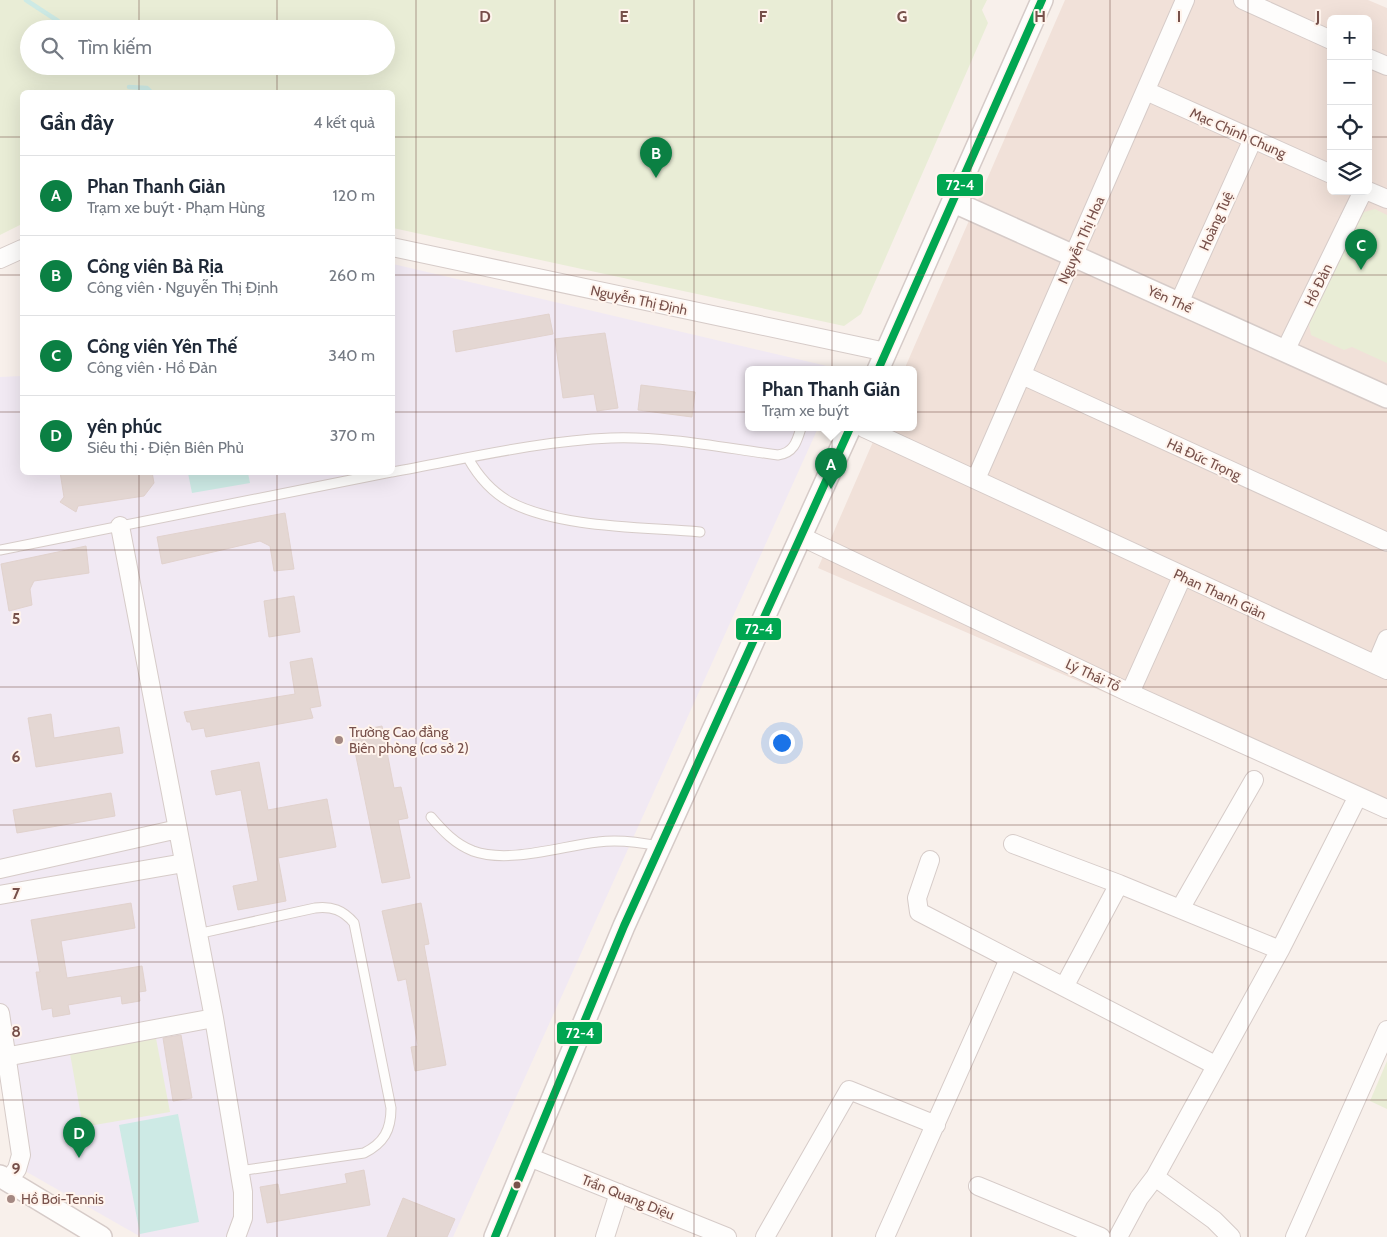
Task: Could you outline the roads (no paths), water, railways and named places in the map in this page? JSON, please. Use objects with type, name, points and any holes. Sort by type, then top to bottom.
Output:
[{"type":"street","points":[[882,361],[1042,0]]},
{"type":"street","name":"Nguyễn Thị Hoa","points":[[976,479],[1075,256],[1185,0]]},
{"type":"street","points":[[1243,0],[1327,38]]},
{"type":"street","points":[[1372,60],[1387,66]]},
{"type":"street","name":"Mạc Chính Chung","points":[[1146,91],[1327,172]]},
{"type":"street","name":"Hoàng Tuệ","points":[[1179,303],[1253,139]]},
{"type":"street","points":[[1372,193],[1387,199]]},
{"type":"street","name":"Hồ Đản","points":[[1285,351],[1361,195]]},
{"type":"street","name":"Yên Thế","points":[[954,202],[1387,397]]},
{"type":"street","name":"Nguyễn Thị Định","points":[[395,248],[882,361]]},
{"type":"street","points":[[0,259],[20,250]]},
{"type":"street","name":"Hà Đức Trọng","points":[[1022,375],[1387,542]]},
{"type":"street","points":[[495,1237],[624,926],[849,431]]},
{"type":"street","name":"Phan Thanh Giản","points":[[871,431],[1182,577],[1382,667]]},
{"type":"street","points":[[120,526],[214,1018],[243,1192],[243,1218],[236,1237]]},
{"type":"street","name":"Lý Thái Tổ","points":[[800,536],[1130,693],[1387,809]]},
{"type":"street","points":[[1130,693],[1182,577]]},
{"type":"street","points":[[1382,667],[1387,639]]},
{"type":"street","points":[[1180,909],[1254,780]]},
{"type":"street","points":[[1118,1237],[1139,1198],[1155,1177],[1280,950],[1358,796]]},
{"type":"street","points":[[0,869],[178,829]]},
{"type":"street","points":[[1013,844],[1119,884],[1280,950]]},
{"type":"street","points":[[930,860],[917,898],[919,912],[1215,1065]]},
{"type":"street","points":[[0,895],[184,863]]},
{"type":"street","points":[[1064,987],[1119,884]]},
{"type":"street","points":[[885,1237],[1009,959]]},
{"type":"street","points":[[0,1013],[4,1057],[21,1155],[17,1169],[4,1179],[101,1237]]},
{"type":"street","points":[[4,1057],[214,1018]]},
{"type":"street","points":[[1295,1237],[1387,1030]]},
{"type":"street","points":[[765,1237],[849,1090],[936,1125]]},
{"type":"street","name":"Trần Quang Diệu","points":[[529,1157],[727,1237]]},
{"type":"street","points":[[1155,1177],[1214,1220],[1231,1237]]},
{"type":"street","points":[[978,1186],[1101,1237]]},
{"type":"street","points":[[605,1237],[619,1194]]},
{"type":"lane","points":[[395,471],[551,444],[613,438],[653,440],[778,455],[786,454],[792,450],[800,431]]},
{"type":"lane","points":[[468,458],[482,480],[499,494],[509,501],[538,513],[599,523],[700,532]]},
{"type":"lane","points":[[0,550],[377,475]]},
{"type":"lane","points":[[432,817],[445,833],[458,843],[473,851],[488,854],[549,850],[599,842],[640,842],[660,846]]},
{"type":"lane","points":[[197,934],[326,907],[347,914],[354,923],[391,1108],[391,1120],[383,1139],[374,1148],[364,1153],[239,1171]]},
{"type":"water","points":[[188,475],[248,475],[250,483],[192,493]]},
{"type":"water","points":[[178,1114],[199,1222],[140,1234],[119,1125]]},
{"type":"waterway","points":[[26,0],[56,20]]},
{"type":"waterway","points":[[129,87],[147,88],[149,90]]},
{"type":"place","name":"Công viên Bà Rịa","points":[[656,178]]},
{"type":"place","name":"Công viên Yên Thế","points":[[1361,270]]},
{"type":"place","name":"Phan Thanh Giản","points":[[831,489]]},
{"type":"place","name":"Trường Cao đẳng Biên phòng (cơ sở 2)","points":[[339,740]]},
{"type":"place","name":"yên phúc","points":[[79,1158]]},
{"type":"place","name":"Hồ Bơi-Tennis","points":[[11,1199]]}]
